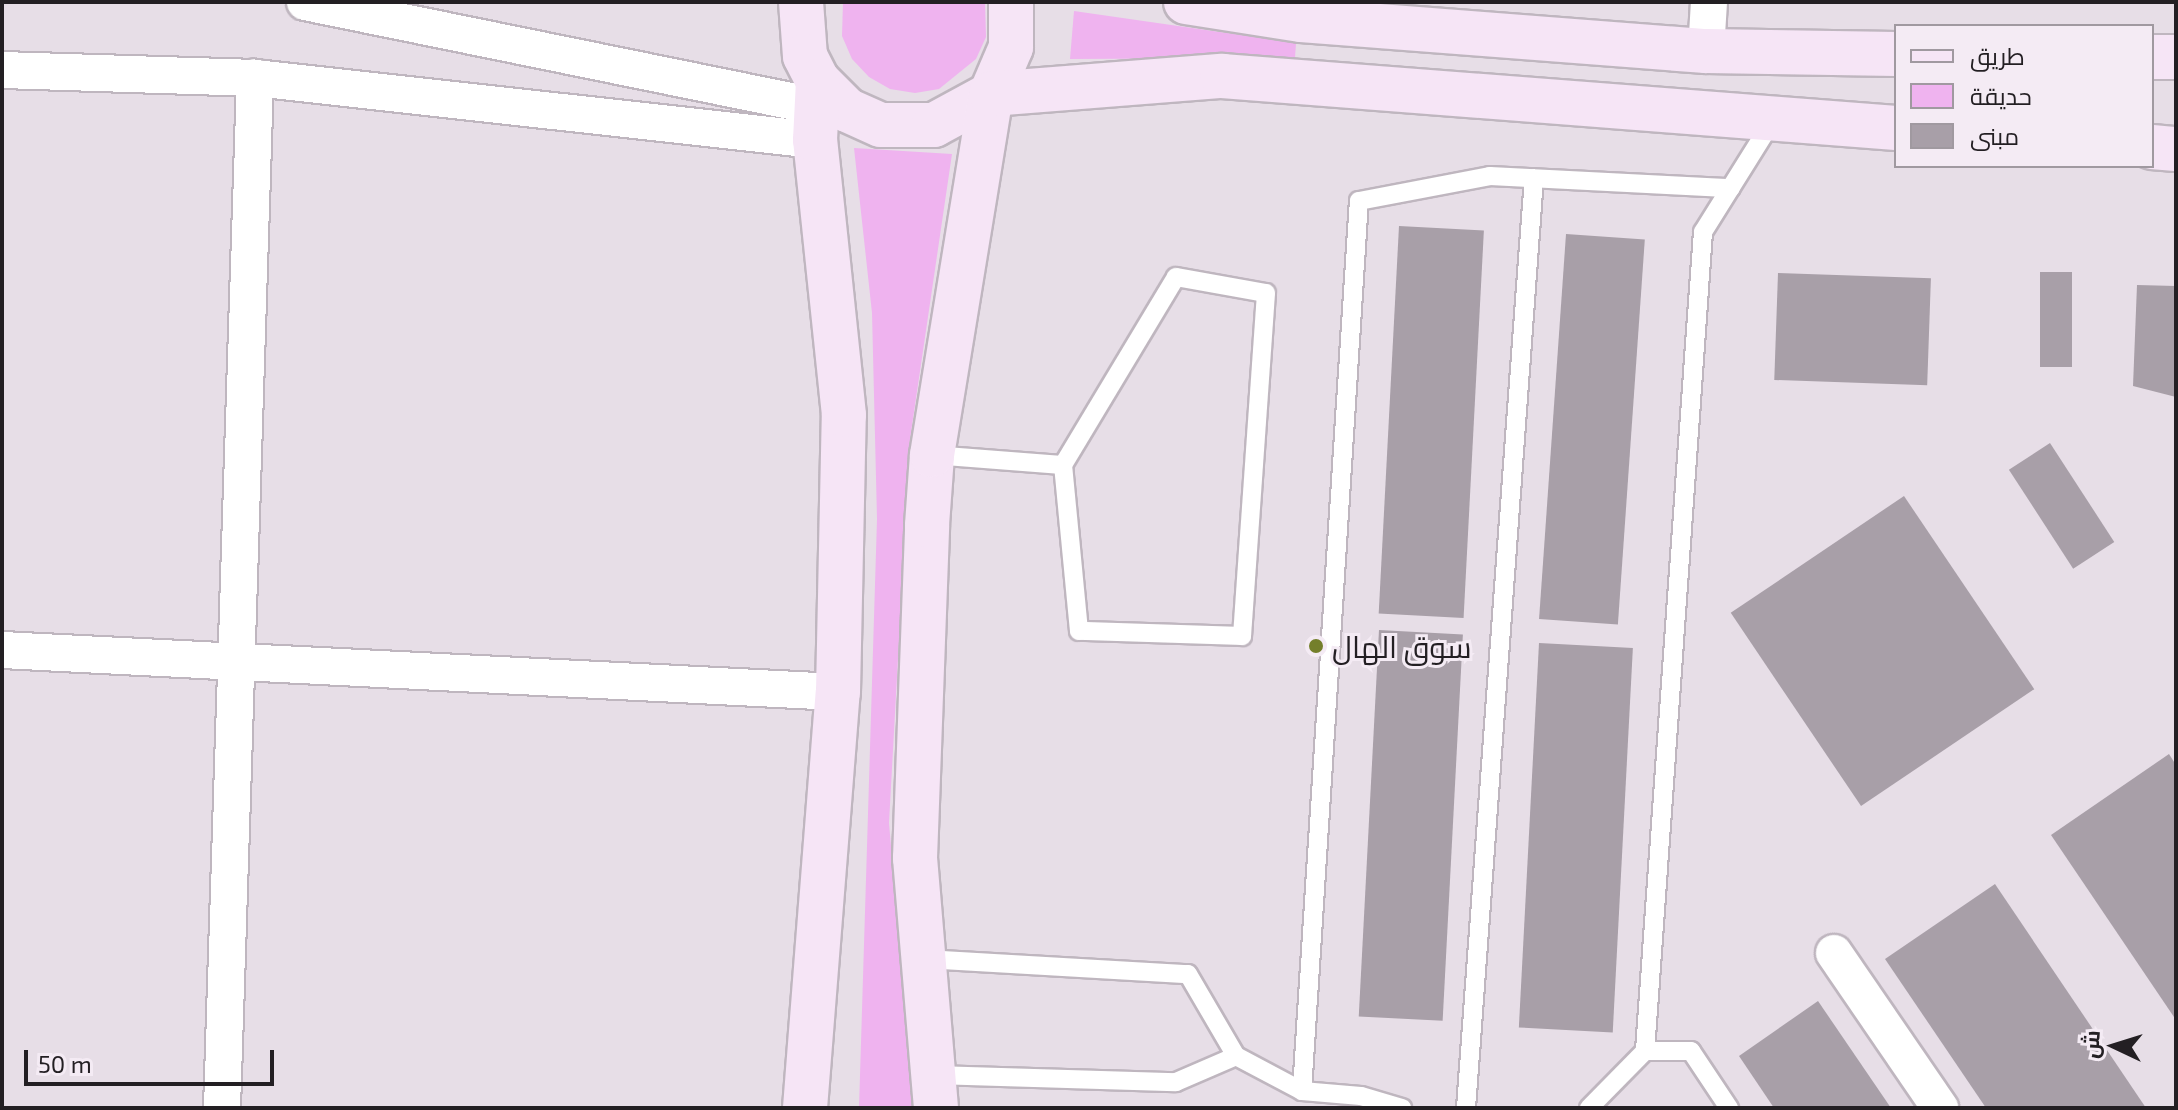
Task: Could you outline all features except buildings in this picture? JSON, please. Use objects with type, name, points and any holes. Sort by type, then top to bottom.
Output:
[{"type":"main road","points":[[801,2],[805,56],[816,109],[844,415],[838,692],[805,1108]]},
{"type":"main road","points":[[934,1091],[915,858],[932,455],[991,94],[1011,47],[1011,2]]},
{"type":"main road","points":[[1186,2],[1706,51],[1894,54]]},
{"type":"main road","points":[[2154,57],[2176,57]]},
{"type":"main road","points":[[816,109],[847,110],[881,125],[934,125],[991,94],[1222,76],[1894,128]]},
{"type":"main road","points":[[2154,147],[2176,149]]},
{"type":"street","points":[[305,2],[816,109]]},
{"type":"street","points":[[1706,51],[1709,2]]},
{"type":"street","points":[[2,70],[255,78],[816,109]]},
{"type":"street","points":[[222,1108],[255,78]]},
{"type":"street","points":[[2,650],[838,692]]},
{"type":"street","points":[[1834,953],[1940,1108]]},
{"type":"lane","points":[[1589,1108],[1645,1051],[1703,232],[1774,118]]},
{"type":"lane","points":[[1302,1091],[1359,201],[1490,176],[1731,188]]},
{"type":"lane","points":[[1466,1108],[1534,178]]},
{"type":"lane","points":[[1176,277],[1266,293],[1242,636],[1079,631],[1063,465],[1176,277]]},
{"type":"lane","points":[[932,455],[1063,465]]},
{"type":"lane","points":[[925,959],[1188,974],[1236,1056],[1302,1091],[1361,1096],[1402,1108]]},
{"type":"lane","points":[[1645,1051],[1691,1051],[1729,1108]]},
{"type":"lane","points":[[934,1091],[1176,1082],[1236,1056]]},
{"type":"green space","points":[[843,2],[985,2],[986,37],[976,59],[939,89],[915,93],[890,89],[869,77],[852,59],[842,36]]},
{"type":"green space","points":[[1074,11],[1296,43],[1295,58],[1070,59]]},
{"type":"green space","points":[[854,148],[952,154],[910,439],[889,823],[914,1108],[859,1108],[877,519],[872,313]]},
{"type":"place","name":"سوق الهال","points":[[1316,646]]}]
